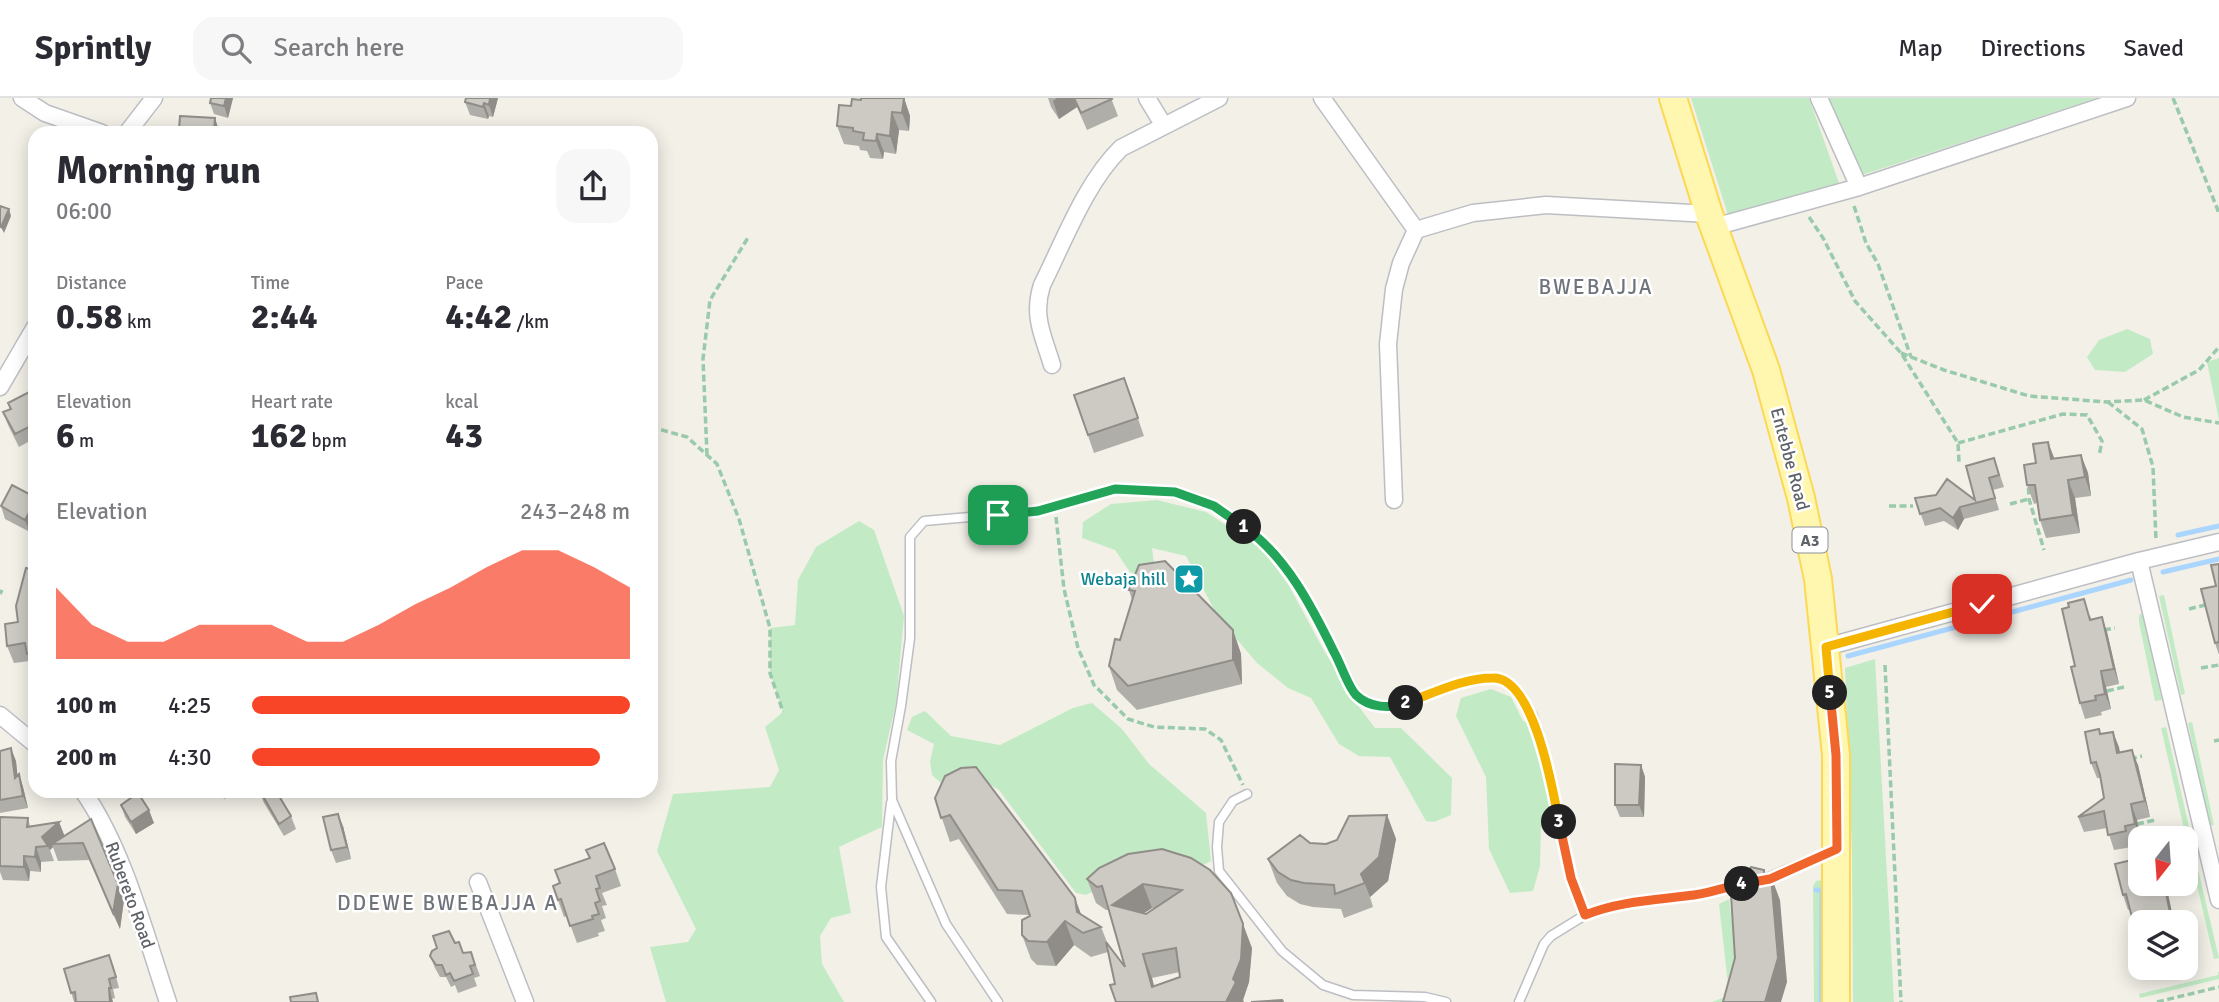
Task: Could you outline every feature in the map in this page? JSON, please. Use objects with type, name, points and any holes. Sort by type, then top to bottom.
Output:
[{"type":"main road","name":"Entebbe Road","points":[[1673,98],[1711,221],[1766,370],[1798,485],[1818,579],[1836,755],[1836,1002]]},
{"type":"street","points":[[22,98],[45,113],[82,126]]},
{"type":"street","points":[[132,126],[154,98]]},
{"type":"street","points":[[1147,98],[1164,126]]},
{"type":"street","points":[[1052,365],[1036,312],[1042,285],[1089,191],[1109,159],[1121,148],[1219,98]]},
{"type":"street","points":[[1322,98],[1416,230]]},
{"type":"street","points":[[1819,98],[1854,188]]},
{"type":"street","points":[[1394,499],[1388,344],[1394,289],[1401,263],[1416,230],[1473,213],[1521,206],[1546,205],[1711,221],[1801,205],[2127,98]]},
{"type":"street","points":[[0,387],[28,339]]},
{"type":"street","points":[[1826,647],[2157,556],[2219,542]]},
{"type":"street","points":[[2139,561],[2219,900]]},
{"type":"street","points":[[0,715],[28,738]]},
{"type":"street","name":"Rubereto Road","points":[[87,798],[119,860],[169,1002]]},
{"type":"street","points":[[478,882],[525,1002]]},
{"type":"lane","points":[[931,1002],[886,937],[881,887],[892,800],[891,761],[910,638],[910,537],[924,521],[1038,511],[1115,489],[1175,492],[1214,506],[1253,533],[1283,564],[1319,620],[1356,695],[1377,706],[1395,708],[1475,680],[1496,677],[1511,685],[1533,716],[1550,775],[1571,878],[1585,915]]},
{"type":"lane","points":[[1247,794],[1233,801],[1219,822],[1217,847],[1220,870],[1282,951],[1323,985],[1353,995],[1425,997],[1446,1002]]},
{"type":"lane","points":[[892,800],[946,924],[998,1002]]},
{"type":"lane","points":[[1519,1002],[1544,944],[1551,936],[1585,915],[1605,907],[1697,895],[1770,879],[1837,849]]},
{"type":"path","points":[[2173,98],[2219,213]]},
{"type":"path","points":[[1854,188],[1866,243],[1878,264],[1911,357]]},
{"type":"path","points":[[1801,205],[1823,238],[1855,301],[1901,354],[1958,443],[1959,462]]},
{"type":"path","points":[[707,455],[703,359],[710,300],[749,236]]},
{"type":"path","points":[[1901,354],[2029,396],[2108,402],[2144,400],[2199,370],[2219,347]]},
{"type":"path","points":[[2144,400],[2183,417],[2219,423]]},
{"type":"path","points":[[2108,402],[2142,429],[2153,467],[2157,556]]},
{"type":"path","points":[[1958,443],[2063,414],[2087,415],[2102,441],[2099,456]]},
{"type":"path","points":[[658,429],[687,438],[717,464],[739,519],[770,628],[770,673],[783,712]]},
{"type":"path","points":[[2029,472],[2029,499],[2044,550]]},
{"type":"path","points":[[2010,504],[2029,499]]},
{"type":"path","points":[[1054,506],[1064,589],[1078,648],[1094,685],[1128,719],[1154,727],[1205,729],[1221,740],[1247,794]]},
{"type":"path","points":[[1889,506],[1913,506]]},
{"type":"path","points":[[2189,609],[2218,602]]},
{"type":"path","points":[[2094,631],[2115,628]]},
{"type":"path","points":[[1885,665],[1902,1002]]},
{"type":"path","points":[[2201,668],[2219,665]]},
{"type":"path","points":[[2107,691],[2124,687]]},
{"type":"path","points":[[2122,762],[2142,756]]},
{"type":"path","points":[[2137,824],[2155,820]]},
{"type":"path","points":[[2157,1002],[2219,987]]},
{"type":"green space","points":[[1691,98],[1809,98],[1839,183],[1728,215]]},
{"type":"green space","points":[[1827,98],[2097,98],[1856,177]]},
{"type":"green space","points":[[2127,329],[2150,339],[2153,354],[2125,372],[2095,370],[2087,357],[2099,340]]},
{"type":"green space","points":[[2219,358],[2219,420],[2207,362]]},
{"type":"green space","points":[[1157,500],[1206,512],[1261,548],[1288,584],[1353,699],[1375,728],[1401,728],[1452,778],[1451,815],[1434,822],[1426,821],[1390,757],[1359,756],[1339,744],[1311,698],[1288,688],[1257,663],[1218,617],[1186,556],[1152,548],[1155,571],[1142,580],[1130,572],[1115,550],[1082,538],[1083,522],[1111,504]]},
{"type":"green space","points":[[859,521],[874,530],[904,616],[896,703],[883,760],[882,827],[839,847],[851,913],[831,918],[820,936],[822,964],[844,1002],[666,1002],[650,947],[688,942],[696,929],[657,851],[673,794],[770,787],[779,770],[765,727],[783,712],[770,673],[770,628],[795,625],[798,580],[816,547]]},
{"type":"green space","points":[[2164,595],[2185,694],[2181,695],[2159,596]]},
{"type":"green space","points":[[2143,613],[2162,700],[2155,701],[2139,622],[2139,615]]},
{"type":"green space","points":[[1875,659],[1894,1002],[1853,1002],[1852,853],[1845,668]]},
{"type":"green space","points":[[1491,689],[1511,697],[1523,721],[1543,727],[1549,749],[1556,818],[1541,828],[1540,866],[1533,891],[1510,893],[1489,849],[1486,777],[1456,716],[1461,698]]},
{"type":"green space","points":[[1092,703],[1122,729],[1149,764],[1206,813],[1211,861],[1191,871],[1137,867],[1086,895],[1076,893],[999,790],[972,774],[941,783],[932,775],[930,762],[934,744],[907,730],[912,717],[925,711],[951,736],[1000,745],[1073,708]]},
{"type":"green space","points":[[2192,722],[2214,825],[2209,826],[2188,723]]},
{"type":"green space","points":[[2166,727],[2189,826],[2183,826],[2161,728]]},
{"type":"green space","points":[[2198,870],[2219,958],[2214,959],[2198,889]]},
{"type":"green space","points":[[1816,881],[1825,882],[1825,890],[1822,890],[1821,1002],[1814,1002],[1813,886]]},
{"type":"green space","points":[[1729,899],[1736,953],[1737,1002],[1712,1002],[1725,997],[1728,984],[1719,904]]},
{"type":"green space","points":[[2219,972],[2219,979],[2140,998],[2139,994],[2218,975]]},
{"type":"building","points":[[211,98],[226,98],[224,106],[210,103]]},
{"type":"building","points":[[466,98],[490,98],[489,105],[484,103],[483,107],[465,102]]},
{"type":"building","points":[[904,98],[902,113],[892,112],[890,136],[877,134],[876,141],[863,140],[864,133],[837,126],[839,105],[851,106],[852,99]]},
{"type":"building","points":[[1074,98],[1111,98],[1112,99],[1081,113]]},
{"type":"building","points":[[180,116],[215,118],[214,126],[179,126]]},
{"type":"building","points":[[0,206],[9,209],[1,227],[0,226]]},
{"type":"building","points":[[1124,378],[1138,418],[1088,435],[1074,395]]},
{"type":"building","points":[[28,393],[28,428],[15,434],[3,412],[11,409],[8,403]]},
{"type":"building","points":[[2048,442],[2051,459],[2081,455],[2085,477],[2068,480],[2073,515],[2040,520],[2035,485],[2027,485],[2024,465],[2036,463],[2033,444]]},
{"type":"building","points":[[1994,458],[1999,475],[1989,478],[1995,498],[1960,507],[1953,518],[1940,508],[1920,514],[1915,498],[1936,495],[1947,479],[1975,500],[1966,466]]},
{"type":"building","points":[[12,485],[28,493],[28,515],[25,520],[1,506]]},
{"type":"building","points":[[1165,561],[1233,630],[1233,660],[1128,686],[1109,666],[1115,639],[1120,640],[1135,591],[1129,590],[1139,565]]},
{"type":"building","points":[[2219,564],[2219,642],[2215,643],[2201,589],[2216,586],[2211,565]]},
{"type":"building","points":[[28,568],[28,654],[25,643],[7,646],[5,624],[18,622],[16,606]]},
{"type":"building","points":[[2084,599],[2090,620],[2102,617],[2114,669],[2101,671],[2105,694],[2095,696],[2096,700],[2080,703],[2062,609],[2069,607],[2068,603]]},
{"type":"building","points":[[2099,729],[2100,734],[2113,732],[2117,753],[2132,750],[2145,801],[2131,804],[2135,824],[2125,826],[2126,831],[2108,835],[2104,811],[2078,817],[2104,798],[2096,762],[2091,763],[2085,732]]},
{"type":"building","points":[[11,748],[15,778],[19,774],[23,796],[0,800],[0,751]]},
{"type":"building","points":[[1615,764],[1641,765],[1639,805],[1615,805]]},
{"type":"building","points":[[976,767],[1075,898],[1077,912],[1101,927],[1083,933],[1065,921],[1047,942],[1028,941],[1022,935],[1022,920],[1030,916],[1022,891],[998,890],[950,815],[941,818],[935,798],[945,776],[961,768]]},
{"type":"building","points":[[131,798],[141,798],[149,810],[131,822],[121,805]]},
{"type":"building","points":[[264,798],[280,798],[291,816],[279,824]]},
{"type":"building","points":[[338,814],[347,847],[331,850],[323,817]]},
{"type":"building","points":[[1387,815],[1379,857],[1361,874],[1365,883],[1335,894],[1334,885],[1291,880],[1278,872],[1268,859],[1300,835],[1310,843],[1326,844],[1337,840],[1349,816]]},
{"type":"building","points":[[0,817],[28,818],[27,827],[59,822],[42,837],[48,846],[36,847],[35,857],[24,856],[24,867],[0,866]]},
{"type":"building","points":[[91,819],[118,884],[113,913],[83,843],[52,844]]},
{"type":"building","points":[[604,843],[615,869],[596,876],[600,901],[595,903],[599,914],[592,916],[593,919],[570,926],[561,899],[558,900],[553,886],[560,883],[555,870],[590,858],[586,850]]},
{"type":"building","points":[[1162,849],[1191,858],[1210,870],[1231,893],[1243,924],[1241,959],[1233,979],[1236,982],[1226,1002],[1116,1002],[1110,985],[1115,984],[1106,942],[1125,967],[1102,886],[1097,887],[1087,879],[1099,868],[1128,854]],"holes":[[[1143,884],[1182,890],[1146,914],[1112,905]],[[1176,948],[1180,977],[1152,987],[1143,954]]]},
{"type":"building","points":[[2128,861],[2128,896],[2167,896],[2169,910],[2130,910],[2115,864]]},
{"type":"building","points":[[1751,867],[1764,870],[1764,875],[1771,876],[1778,958],[1765,1002],[1723,1002],[1735,958],[1730,879],[1740,878],[1740,873],[1747,872]]},
{"type":"building","points":[[449,931],[455,943],[459,942],[463,953],[471,952],[475,965],[470,966],[473,974],[454,981],[450,973],[446,975],[442,965],[436,965],[430,956],[437,948],[433,936]]},
{"type":"building","points":[[109,955],[116,977],[109,979],[110,1002],[76,1002],[75,992],[71,993],[64,969]]},
{"type":"building","points":[[316,993],[318,1002],[291,1002],[290,997]]},
{"type":"building","points":[[1282,1000],[1283,1002],[1251,1002]]},
{"type":"waterway","points":[[2178,535],[2219,526]]},
{"type":"waterway","points":[[2163,572],[2219,559]]},
{"type":"waterway","points":[[1848,656],[2131,580]]},
{"type":"waterway","points":[[1816,890],[1822,890],[1821,1002]]},
{"type":"place","name":"Webaja hill","points":[[1189,579]]},
{"type":"district","name":"BWEBAJJA","points":[[1596,287]]},
{"type":"district","name":"DDEWE BWEBAJJA A","points":[[448,903]]},
{"type":"route","points":[[998,515],[1038,511],[1115,489],[1175,492],[1214,506],[1253,533],[1283,564],[1319,620],[1356,695],[1377,706],[1395,708],[1464,682],[1496,677],[1511,685],[1533,716],[1550,775],[1571,878],[1585,915],[1605,907],[1697,895],[1737,884],[1770,879],[1837,849],[1836,755],[1826,647],[1982,604]]}]
